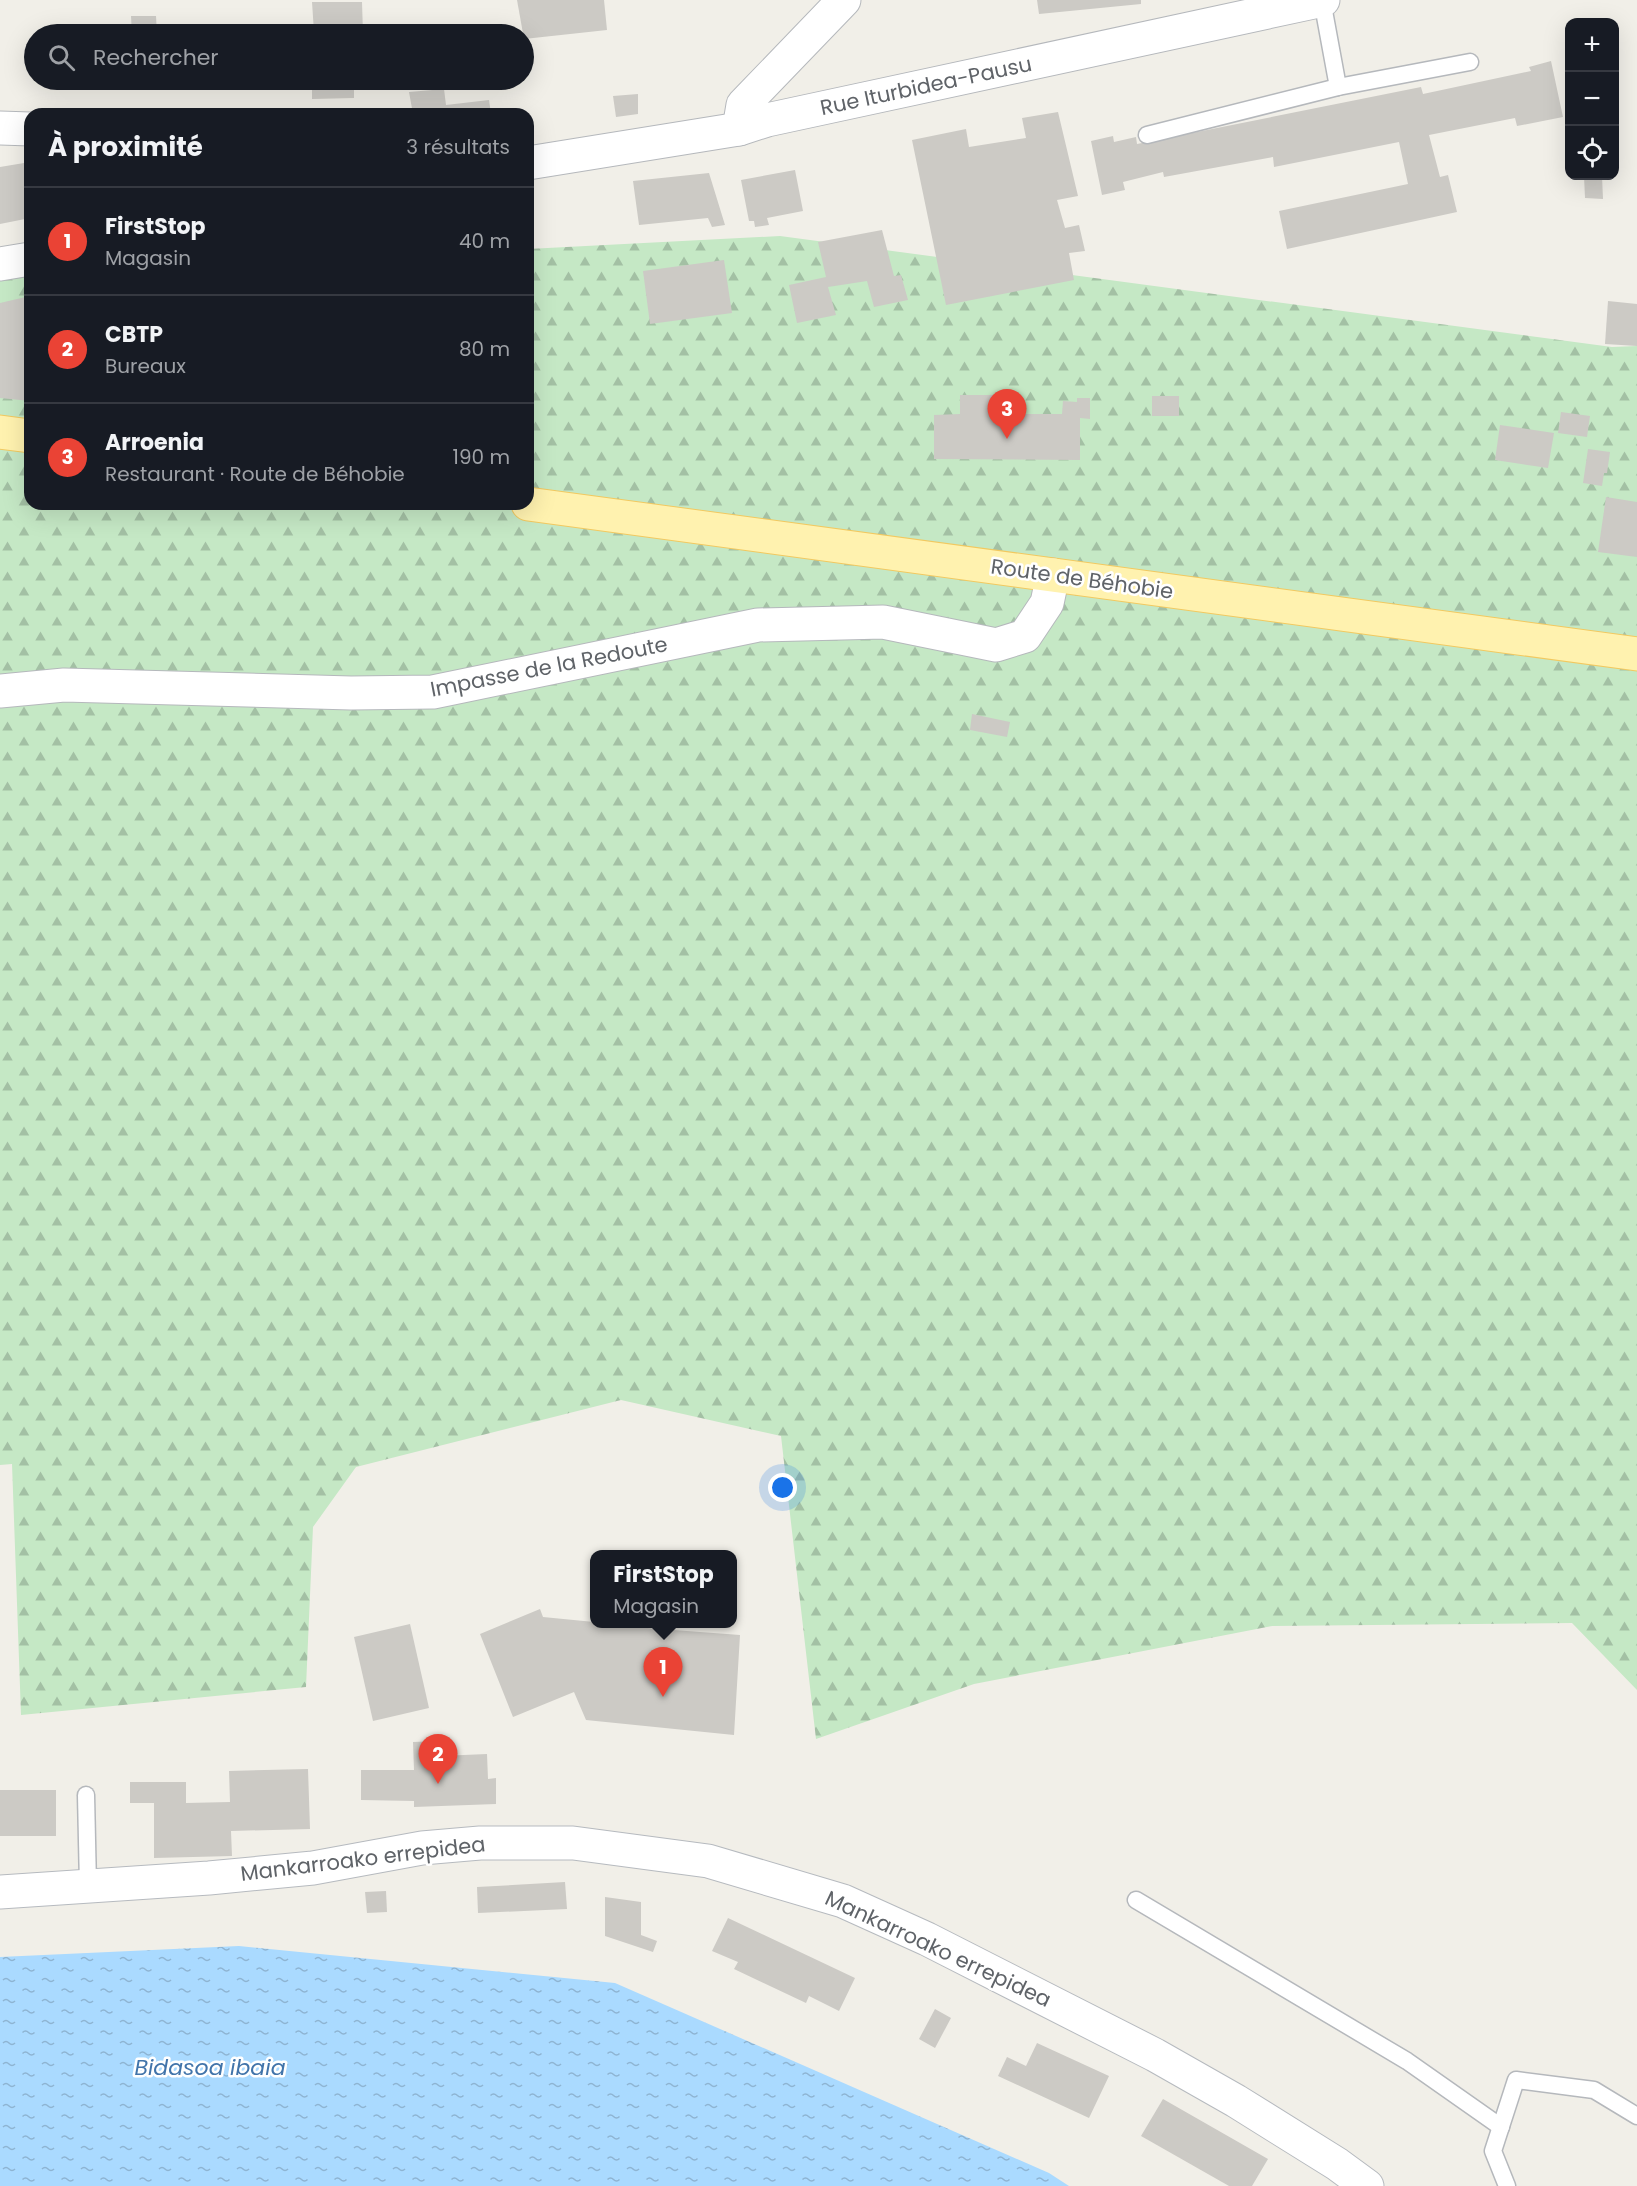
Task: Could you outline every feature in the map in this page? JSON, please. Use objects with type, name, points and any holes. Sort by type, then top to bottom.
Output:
[{"type":"main road","points":[[0,432],[24,435]]},
{"type":"main road","name":"Route de Béhobie","points":[[534,505],[1637,654]]},
{"type":"street","points":[[739,129],[743,105],[844,0]]},
{"type":"street","name":"Rue Iturbidea-Pausu","points":[[534,162],[739,129],[767,120],[1322,0]]},
{"type":"street","points":[[0,128],[24,129]]},
{"type":"street","points":[[0,264],[24,260]]},
{"type":"street","name":"Impasse de la Redoute","points":[[0,691],[64,685],[351,693],[433,692],[758,625],[883,622],[996,645],[1025,636],[1047,603],[1053,575]]},
{"type":"street","name":"Mankarroako errepidea","points":[[0,1892],[209,1878],[313,1868],[422,1848],[480,1843],[573,1843],[708,1861],[843,1901],[948,1950],[1206,2084],[1337,2164],[1367,2186]]},
{"type":"lane","points":[[1322,0],[1338,87]]},
{"type":"lane","points":[[1148,135],[1338,87],[1470,62]]},
{"type":"lane","points":[[86,1795],[88,1886]]},
{"type":"lane","points":[[1136,1900],[1407,2061],[1501,2127]]},
{"type":"lane","points":[[1507,2186],[1493,2151],[1516,2080],[1594,2090],[1637,2116]]},
{"type":"green space","points":[[780,236],[1612,347],[1637,346],[1637,1690],[1572,1623],[1272,1626],[974,1684],[816,1739],[781,1436],[621,1400],[356,1467],[313,1527],[306,1687],[21,1715],[12,1464],[0,1465],[0,277],[24,275],[24,510],[534,510],[534,249]]},
{"type":"water","name":"Bidasoa ibaia","points":[[239,1946],[615,1983],[1049,2173],[1069,2186],[0,2186],[0,1957]]},
{"type":"building","points":[[517,0],[604,0],[607,30],[534,38],[534,24],[521,24]]},
{"type":"building","points":[[1037,0],[1141,0],[1141,4],[1039,14]]},
{"type":"building","points":[[312,2],[362,2],[363,24],[313,24]]},
{"type":"building","points":[[131,16],[156,16],[156,24],[131,24]]},
{"type":"building","points":[[1551,61],[1563,117],[1517,126],[1515,118],[1429,135],[1440,177],[1448,175],[1457,212],[1287,249],[1279,211],[1408,184],[1399,142],[1274,167],[1273,157],[1164,177],[1163,172],[1123,182],[1125,190],[1102,195],[1091,141],[1113,136],[1114,142],[1136,137],[1137,144],[1421,87],[1423,94],[1531,71],[1529,67]]},
{"type":"building","points":[[312,90],[354,90],[354,98],[312,99]]},
{"type":"building","points":[[444,90],[446,105],[489,100],[490,108],[412,108],[409,92]]},
{"type":"building","points":[[638,94],[638,114],[616,117],[613,96]]},
{"type":"building","points":[[1058,112],[1078,196],[1057,200],[1065,228],[1079,225],[1085,251],[1069,253],[1074,280],[946,305],[912,140],[966,129],[969,147],[1026,138],[1022,118]]},
{"type":"building","points":[[24,163],[24,219],[0,224],[0,167]]},
{"type":"building","points":[[795,170],[803,211],[767,218],[769,225],[755,227],[754,221],[749,221],[741,180]]},
{"type":"building","points":[[709,173],[725,225],[712,227],[708,218],[639,225],[633,181]]},
{"type":"building","points":[[1584,180],[1602,180],[1603,199],[1585,198]]},
{"type":"building","points":[[882,230],[894,276],[901,275],[908,300],[874,307],[867,281],[828,287],[836,315],[797,323],[789,285],[826,277],[818,242]]},
{"type":"building","points":[[724,260],[732,313],[650,324],[643,271]]},
{"type":"building","points":[[24,297],[24,400],[0,398],[0,303]]},
{"type":"building","points":[[1608,301],[1637,304],[1637,346],[1605,344]]},
{"type":"building","points":[[960,395],[1015,395],[1015,414],[1062,414],[1063,401],[1077,402],[1077,398],[1090,398],[1090,419],[1080,418],[1080,460],[934,459],[934,415],[960,414]]},
{"type":"building","points":[[1152,396],[1179,396],[1179,416],[1152,416]]},
{"type":"building","points":[[1561,412],[1590,416],[1587,437],[1558,433]]},
{"type":"building","points":[[1500,425],[1554,433],[1548,468],[1495,460]]},
{"type":"building","points":[[1588,449],[1610,452],[1607,473],[1604,473],[1602,486],[1583,483]]},
{"type":"building","points":[[1606,497],[1637,502],[1637,557],[1598,552]]},
{"type":"building","points":[[972,714],[1010,722],[1007,737],[970,730]]},
{"type":"building","points":[[540,1609],[543,1617],[590,1622],[590,1628],[647,1628],[740,1635],[734,1735],[586,1720],[574,1692],[513,1717],[480,1634]]},
{"type":"building","points":[[410,1624],[429,1708],[373,1721],[354,1637]]},
{"type":"building","points":[[439,1741],[440,1756],[487,1754],[488,1779],[496,1778],[496,1804],[414,1807],[414,1801],[361,1800],[361,1770],[414,1770],[413,1742]]},
{"type":"building","points":[[308,1769],[310,1829],[231,1831],[232,1856],[154,1858],[154,1803],[130,1803],[130,1782],[186,1782],[186,1803],[230,1802],[229,1771]]},
{"type":"building","points":[[0,1790],[56,1790],[56,1836],[0,1836]]},
{"type":"building","points":[[565,1882],[567,1909],[478,1913],[477,1887]]},
{"type":"building","points":[[386,1891],[387,1912],[367,1913],[365,1892]]},
{"type":"building","points":[[605,1897],[641,1902],[641,1935],[657,1941],[653,1952],[605,1936]]},
{"type":"building","points":[[728,1918],[855,1978],[839,2011],[809,1996],[806,2003],[734,1969],[738,1962],[712,1951]]},
{"type":"building","points":[[935,2009],[951,2018],[935,2048],[919,2039]]},
{"type":"building","points":[[1037,2043],[1109,2076],[1089,2118],[998,2076],[1007,2057],[1026,2066]]},
{"type":"building","points":[[1163,2099],[1268,2159],[1252,2186],[1229,2186],[1141,2136]]},
{"type":"place","name":"Arroenia","points":[[1007,439]]},
{"type":"place","name":"FirstStop","points":[[663,1697]]},
{"type":"place","name":"CBTP","points":[[438,1784]]}]
